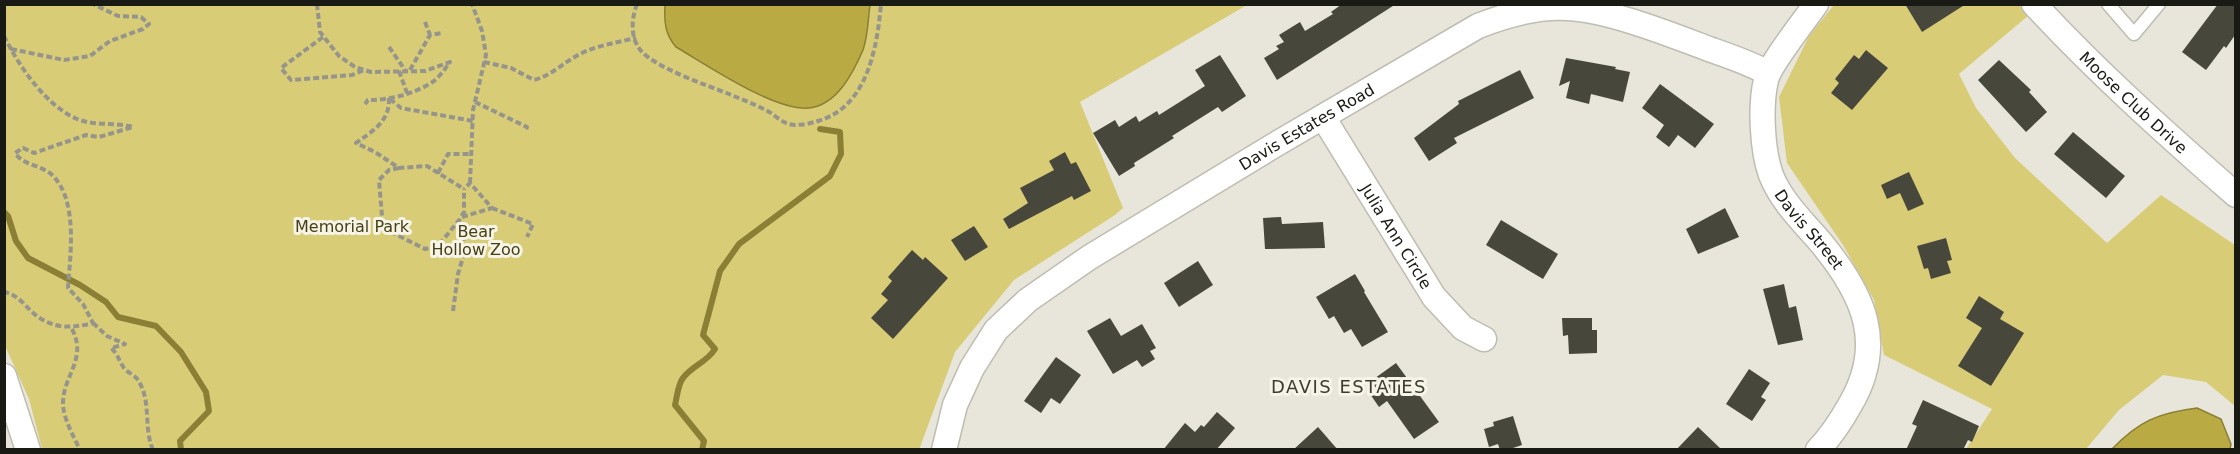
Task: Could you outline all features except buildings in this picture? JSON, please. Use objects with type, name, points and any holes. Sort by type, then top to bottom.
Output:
[{"type":"street","name":"Davis Street","points":[[1816,4],[1768,73],[1763,107],[1767,158],[1772,176],[1785,200],[1851,282],[1865,316],[1869,345],[1866,370],[1860,388],[1839,424],[1818,450]]},
{"type":"street","name":"Moose Club Drive","points":[[2034,4],[2064,37],[2235,195]]},
{"type":"street","name":"Davis Estates Road","points":[[944,450],[955,405],[972,368],[996,330],[1028,300],[1090,257],[1478,26],[1506,15],[1567,8],[1614,17],[1683,39],[1756,66],[1768,73]]},
{"type":"street","name":"Julia Ann Circle","points":[[1323,117],[1434,297],[1464,328],[1484,339]]},
{"type":"street","points":[[4,376],[28,450]]},
{"type":"lane","points":[[2108,4],[2134,34],[2159,4]]},
{"type":"path","points":[[10,48],[64,60],[90,56],[110,41],[143,29],[149,24],[141,17],[118,16],[93,4]]},
{"type":"path","points":[[317,4],[320,32],[323,37],[339,56],[355,67],[364,70],[425,71],[450,62],[434,81],[407,93],[368,100],[364,104]]},
{"type":"path","points":[[464,189],[470,183],[475,102],[486,55],[482,31],[472,4]]},
{"type":"path","points":[[637,4],[632,28],[642,51],[656,62],[694,81],[751,102],[786,124],[806,124],[831,117],[851,100],[869,70],[878,40],[881,4]]},
{"type":"path","points":[[425,22],[430,35]]},
{"type":"path","points":[[407,70],[430,35],[442,33]]},
{"type":"path","points":[[4,36],[16,60],[34,85],[54,103],[78,119],[133,127],[99,136],[86,135],[33,153],[23,148],[15,153],[20,159],[52,175],[64,194],[71,228],[71,265],[68,288],[83,304],[93,323],[107,336],[125,344],[111,348],[117,353],[123,367],[140,383],[147,403],[148,429],[153,450]]},
{"type":"path","points":[[323,37],[281,68],[291,80],[352,75],[364,70]]},
{"type":"path","points":[[484,62],[511,68],[534,80],[549,75],[561,64],[586,51],[636,38]]},
{"type":"path","points":[[389,47],[407,70]]},
{"type":"path","points":[[399,71],[407,93]]},
{"type":"path","points":[[389,98],[400,108],[473,121]]},
{"type":"path","points":[[389,98],[390,110],[385,119],[356,143],[399,168]]},
{"type":"path","points":[[475,102],[526,127],[525,132]]},
{"type":"path","points":[[438,173],[448,154],[471,154]]},
{"type":"path","points":[[427,166],[464,189],[462,217],[438,246],[425,249],[383,228],[379,180],[389,170],[427,166]]},
{"type":"path","points":[[470,183],[492,208],[533,224],[527,237]]},
{"type":"path","points":[[462,217],[492,208]]},
{"type":"path","points":[[453,311],[458,274],[466,247],[459,222]]},
{"type":"path","points":[[4,292],[13,294],[34,313],[49,322],[72,328],[93,323]]},
{"type":"path","points":[[72,328],[77,339],[78,352],[65,391],[63,407],[80,450]]},
{"type":"green space","name":"Memorial Park","points":[[4,5],[1247,5],[1080,102],[1123,208],[1014,280],[955,352],[919,450],[42,449],[29,399],[5,346]]},
{"type":"green space","points":[[1834,5],[2019,5],[2029,15],[1959,74],[1976,108],[2015,158],[2107,243],[2161,195],[2235,245],[2235,406],[2206,382],[2163,375],[2119,410],[2086,449],[1966,449],[1992,409],[1884,355],[1874,300],[1843,245],[1787,163],[1779,97],[1809,36]]},
{"type":"shaded area","points":[[665,4],[870,5],[865,45],[849,78],[828,101],[809,108],[795,107],[760,95],[676,47],[666,28]]},
{"type":"shaded area","points":[[2197,408],[2221,419],[2231,444],[2230,449],[2112,449],[2131,431],[2150,420]]},
{"type":"waterway","points":[[702,450],[704,441],[675,405],[683,378],[708,358],[715,349],[703,335],[720,271],[739,244],[830,176],[841,154],[840,132],[820,129]]},
{"type":"waterway","points":[[4,212],[8,216],[16,241],[28,258],[80,285],[106,302],[118,317],[156,326],[181,352],[206,392],[209,411],[180,441],[181,450]]},
{"type":"district","name":"DAVIS ESTATES","points":[[1349,387]]},
{"type":"park label","name":"Bear Hollow Zoo","points":[[476,240]]}]
